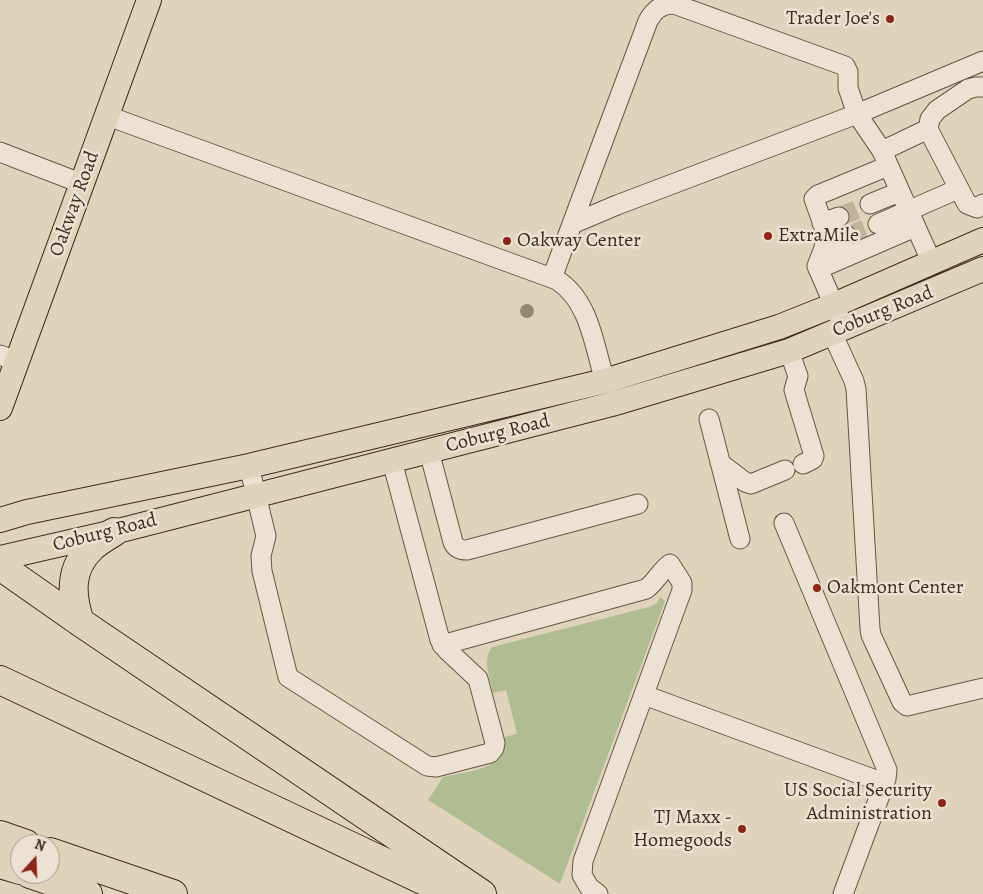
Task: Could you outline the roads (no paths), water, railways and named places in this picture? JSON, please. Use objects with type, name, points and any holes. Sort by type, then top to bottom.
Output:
[{"type":"highway","points":[[80,622],[74,606],[72,589],[77,568],[91,548],[114,532]]},
{"type":"highway","points":[[0,566],[482,894]]},
{"type":"highway","points":[[0,680],[452,894]]},
{"type":"highway","points":[[60,855],[172,894]]},
{"type":"highway","points":[[59,884],[88,894]]},
{"type":"main road","name":"Oakway Road","points":[[0,408],[8,358],[83,184],[149,0]]},
{"type":"main road","name":"Coburg Road","points":[[0,520],[27,512],[249,466],[605,381],[779,327],[983,240]]},
{"type":"main road","name":"Coburg Road","points":[[0,558],[114,532],[612,404],[789,351],[983,269]]},
{"type":"main road","points":[[605,381],[612,404]]},
{"type":"street","points":[[552,278],[648,20],[653,12],[663,5],[678,5],[845,66],[848,72],[848,88],[857,114],[885,159],[932,263]]},
{"type":"street","points":[[572,224],[617,205],[857,114],[983,61]]},
{"type":"street","points":[[983,87],[968,89],[937,110],[932,115],[928,129],[885,159],[815,196],[814,202],[831,220],[828,238],[817,262],[818,269],[834,305],[838,330],[856,389],[871,635],[902,702],[907,706],[983,688]]},
{"type":"street","points":[[108,116],[552,278],[569,289],[583,308],[605,381]]},
{"type":"street","points":[[928,129],[967,204],[977,208],[983,204]]},
{"type":"street","points":[[0,152],[83,184]]},
{"type":"street","points":[[818,269],[912,220],[958,189]]},
{"type":"street","points":[[870,204],[899,192]]},
{"type":"street","points":[[878,224],[912,220]]},
{"type":"street","points":[[824,247],[847,236]]},
{"type":"street","points":[[789,351],[798,376],[794,390],[814,456],[813,459],[803,464]]},
{"type":"street","points":[[709,419],[740,539]]},
{"type":"street","points":[[429,451],[455,546],[460,549],[467,550],[638,504]]},
{"type":"street","points":[[249,466],[266,536],[261,556],[262,571],[288,677],[427,766],[433,767],[490,753],[495,745],[478,679],[442,645],[392,460]]},
{"type":"street","points":[[720,463],[745,482],[751,484],[785,470]]},
{"type":"street","points":[[784,523],[887,770],[884,783],[843,894]]},
{"type":"street","points":[[442,645],[646,589],[662,570],[670,564],[683,586],[582,868],[582,875],[589,887],[598,894]]},
{"type":"street","points":[[644,695],[884,783]]},
{"type":"tunnel","points":[[839,217],[870,204]]},
{"type":"tunnel","points":[[847,236],[878,224]]},
{"type":"place","name":"Trader Joe's","points":[[890,19]]},
{"type":"place","name":"ExtraMile","points":[[768,236]]},
{"type":"place","name":"Oakway Center","points":[[507,241]]},
{"type":"place","name":"Oakmont Center","points":[[817,588]]},
{"type":"place","name":"US Social Security Administration","points":[[942,803]]},
{"type":"place","name":"TJ Maxx - Homegoods","points":[[742,829]]}]
